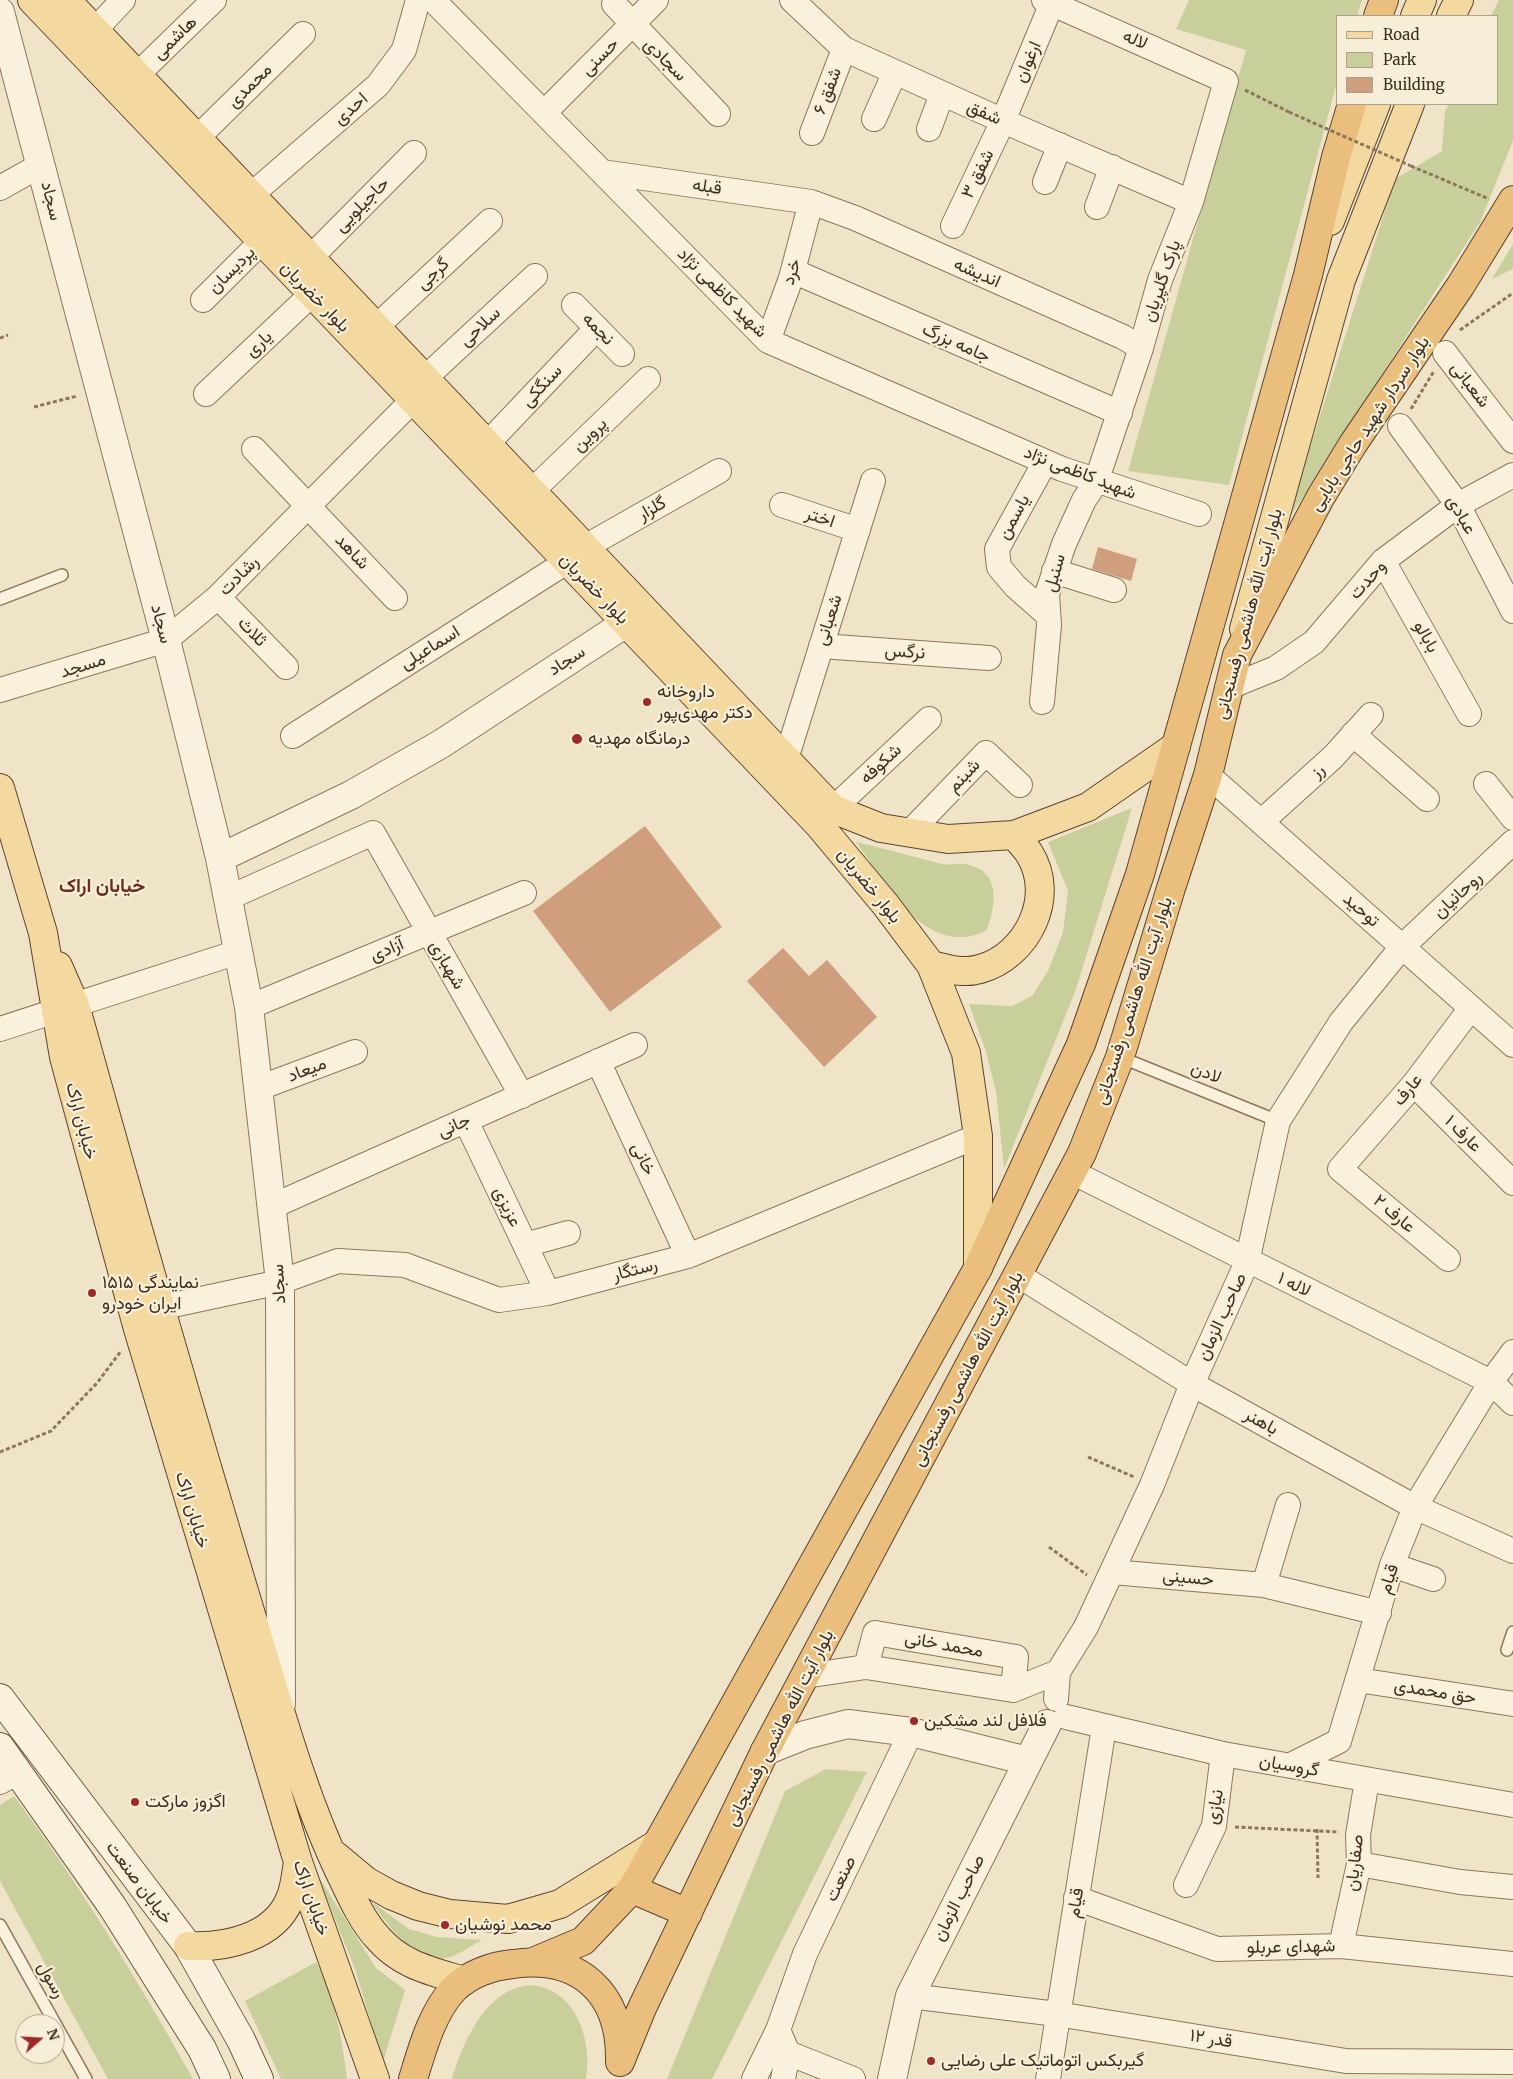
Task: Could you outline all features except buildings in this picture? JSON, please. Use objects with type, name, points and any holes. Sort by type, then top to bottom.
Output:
[{"type":"highway","points":[[1378,15],[1384,0]]},
{"type":"highway","points":[[1308,275],[1336,157],[1352,105]]},
{"type":"highway","name":"بلوار سردار شهید حاجی بابایی","points":[[1237,655],[1320,498],[1353,444],[1461,284],[1511,204]]},
{"type":"highway","name":"بلوار آیت الله هاشمی رفسنجانی","points":[[533,1962],[583,1941],[632,1889],[978,1268],[1080,1044],[1140,874],[1308,275]]},
{"type":"highway","name":"بلوار آیت الله هاشمی رفسنجانی","points":[[617,2070],[642,2008],[765,1751],[1082,1153],[1120,1057],[1171,888],[1208,775],[1237,655]]},
{"type":"highway","points":[[632,1889],[688,1913]]},
{"type":"highway","points":[[413,2079],[437,2016],[446,1999],[464,1981],[505,1964],[533,1962],[568,1968],[579,1973],[595,1986],[612,2009],[620,2035],[617,2070]]},
{"type":"main road","name":"بلوار خضریان","points":[[32,0],[312,294],[419,389],[487,444],[532,491],[626,623],[819,825],[885,904],[931,966],[966,1053],[978,1136],[978,1268]]},
{"type":"main road","name":"بلوار خضریان","points":[[66,0],[376,327],[419,389],[576,554],[786,759],[833,809],[881,828],[948,839],[1014,835],[1088,808],[1176,746]]},
{"type":"main road","points":[[1415,15],[1422,0]]},
{"type":"main road","points":[[1452,15],[1459,0]]},
{"type":"main road","name":"بلوار آیت الله هاشمی رفسنجانی","points":[[1308,275],[1376,105]]},
{"type":"main road","name":"بلوار آیت الله هاشمی رفسنجانی","points":[[1237,655],[1341,280],[1410,105]]},
{"type":"main road","name":"خیابان اراک","points":[[0,788],[42,933],[159,1308],[281,1713],[330,1851],[353,1900],[376,1937],[398,1958],[410,1964],[464,1981]]},
{"type":"main road","points":[[931,966],[954,971],[979,970],[1001,961],[1020,945],[1033,925],[1039,901],[1038,877],[1030,854],[1014,835]]},
{"type":"main road","name":"خیابان اراک","points":[[65,1008],[64,1057],[138,1330],[298,1862],[375,2079]]},
{"type":"main road","points":[[330,1851],[366,1881],[391,1895],[418,1906],[450,1914],[508,1919],[560,1904],[657,1844]]},
{"type":"main road","points":[[188,1946],[212,1947],[238,1941],[261,1932],[276,1920],[290,1901],[298,1862]]},
{"type":"street","points":[[95,30],[123,0]]},
{"type":"street","name":"هاشمی","points":[[137,75],[214,0]]},
{"type":"street","name":"احدی","points":[[251,195],[378,85],[404,50],[418,0]]},
{"type":"street","name":"شهید کاظمی نژاد","points":[[433,0],[768,341],[1045,462],[1096,482],[1199,514]]},
{"type":"street","name":"حسنی","points":[[544,113],[656,0]]},
{"type":"street","name":"شفق","points":[[792,0],[844,49],[1003,121],[1191,202]]},
{"type":"street","name":"لاله","points":[[1048,2],[1226,80]]},
{"type":"street","name":"ارغوان","points":[[1003,121],[1048,2]]},
{"type":"street","name":"سجادی","points":[[614,4],[631,25],[718,114]]},
{"type":"street","name":"سجاد","points":[[0,12],[166,640],[220,858],[249,1006],[273,1206],[280,1282],[281,1713]]},
{"type":"street","name":"محمدی","points":[[197,138],[303,34]]},
{"type":"street","name":"شفق ۶","points":[[812,134],[844,49]]},
{"type":"street","points":[[874,119],[895,72]]},
{"type":"street","name":"پارک گلپریان","points":[[1096,482],[1141,348],[1160,280],[1191,202],[1226,80]]},
{"type":"street","points":[[928,129],[942,94]]},
{"type":"street","name":"شفق ۳","points":[[953,226],[1003,121]]},
{"type":"street","points":[[1045,182],[1060,145]]},
{"type":"street","name":"حاجیلویی","points":[[310,258],[414,153]]},
{"type":"street","points":[[0,188],[41,165]]},
{"type":"street","points":[[1097,207],[1112,167]]},
{"type":"street","name":"قبله","points":[[602,172],[811,202]]},
{"type":"street","name":"خرد","points":[[768,341],[793,271],[811,202]]},
{"type":"street","name":"اندیشه","points":[[811,202],[855,218],[1123,337],[1141,348]]},
{"type":"street","name":"گرجی","points":[[376,327],[490,221]]},
{"type":"street","name":"پردیسان","points":[[203,300],[262,241]]},
{"type":"street","name":"جامه بزرگ","points":[[793,271],[1120,413]]},
{"type":"street","name":"سلاحی","points":[[419,389],[535,276]]},
{"type":"street","name":"یاری","points":[[206,394],[312,294]]},
{"type":"street","name":"نجمه","points":[[574,305],[622,354]]},
{"type":"street","name":"سنگکی","points":[[487,444],[597,328]]},
{"type":"street","name":"شعبانی","points":[[1445,353],[1513,441]]},
{"type":"street","name":"پروین","points":[[532,491],[648,379]]},
{"type":"street","name":"رشادت","points":[[166,640],[218,597],[419,389]]},
{"type":"street","name":"عبادی","points":[[1400,426],[1458,506],[1513,611]]},
{"type":"street","points":[[254,449],[308,506]]},
{"type":"street","name":"یاسمن","points":[[1045,462],[997,549],[999,566],[1015,586],[1048,615]]},
{"type":"street","name":"گلزار","points":[[576,554],[719,471]]},
{"type":"street","name":"وحدت","points":[[1228,688],[1276,668],[1314,642],[1383,561],[1458,506],[1513,475]]},
{"type":"street","name":"شعبانی","points":[[786,759],[873,481]]},
{"type":"street","name":"سنبل","points":[[1042,702],[1048,615],[1047,594],[1064,544],[1084,500],[1096,482]]},
{"type":"street","name":"اختر","points":[[782,505],[858,530]]},
{"type":"street","name":"شاهد","points":[[308,506],[395,598]]},
{"type":"street","name":"اسماعیلی","points":[[293,736],[576,554]]},
{"type":"street","name":"بابالو","points":[[1383,561],[1468,714]]},
{"type":"street","points":[[1054,571],[1114,590]]},
{"type":"street","name":"ثلاث","points":[[218,597],[286,667]]},
{"type":"street","name":"سجاد","points":[[220,858],[351,795],[441,744],[626,623]]},
{"type":"street","name":"مسجد","points":[[0,690],[166,640]]},
{"type":"street","name":"نرگس","points":[[821,646],[989,658]]},
{"type":"street","name":"رز","points":[[1261,822],[1333,757],[1370,715]]},
{"type":"street","name":"شکوفه","points":[[833,809],[929,719]]},
{"type":"street","points":[[1354,734],[1427,798]]},
{"type":"street","name":"شبنم","points":[[909,833],[986,753],[1020,785]]},
{"type":"street","name":"توحید","points":[[1208,775],[1513,1045]]},
{"type":"street","points":[[1486,784],[1513,818]]},
{"type":"street","name":"شهبازی","points":[[228,898],[373,834],[522,1096]]},
{"type":"street","name":"روحانیان","points":[[1402,947],[1512,846]]},
{"type":"street","name":"آزادی","points":[[249,1006],[524,892]]},
{"type":"street","name":"صاحب الزمان","points":[[892,2079],[910,1996],[1028,1761],[1056,1714],[1058,1672],[1086,1627],[1152,1485],[1192,1384],[1247,1262],[1278,1121],[1341,1022],[1402,947]]},
{"type":"street","points":[[0,1029],[238,952]]},
{"type":"street","name":"عارف","points":[[1340,1169],[1414,1084],[1470,1008]]},
{"type":"street","name":"جانی","points":[[273,1206],[635,1045]]},
{"type":"street","name":"میعاد","points":[[259,1088],[355,1052]]},
{"type":"street","name":"خانی","points":[[598,1061],[688,1256]]},
{"type":"street","name":"عارف ۱","points":[[1414,1084],[1513,1183]]},
{"type":"street","name":"عزیزی","points":[[466,1121],[548,1293]]},
{"type":"street","name":"رستگار","points":[[159,1308],[280,1282],[338,1261],[405,1265],[499,1300],[548,1293],[688,1256],[978,1136]]},
{"type":"street","name":"عارف ۲","points":[[1340,1169],[1448,1259]]},
{"type":"street","name":"لاله ۱","points":[[1072,1172],[1247,1262],[1491,1382],[1513,1403]]},
{"type":"street","points":[[525,1245],[568,1233]]},
{"type":"street","name":"باهنر","points":[[1018,1275],[1192,1384],[1415,1507],[1513,1551]]},
{"type":"street","name":"قیام","points":[[1291,1765],[1339,1741],[1392,1565],[1415,1507],[1491,1382],[1513,1352]]},
{"type":"street","points":[[1264,1585],[1288,1504]]},
{"type":"street","points":[[1392,1565],[1433,1579]]},
{"type":"street","name":"حسینی","points":[[1108,1580],[1264,1585],[1379,1613]]},
{"type":"street","name":"محمد خانی","points":[[805,1676],[866,1667],[1012,1690],[1016,1658],[875,1634],[866,1667]]},
{"type":"street","points":[[1012,1690],[1058,1672]]},
{"type":"street","name":"حق محمدی","points":[[1358,1680],[1513,1704]]},
{"type":"street","name":"خیابان صنعت","points":[[0,1698],[188,1946],[241,2040],[259,2079]]},
{"type":"street","name":"گروسیان","points":[[1056,1714],[1223,1754],[1513,1805]]},
{"type":"street","points":[[765,1751],[805,1735],[848,1724],[911,1732],[1028,1761]]},
{"type":"street","name":"قیام","points":[[1048,2079],[1104,1727]]},
{"type":"street","name":"صنعت","points":[[754,2079],[778,2030],[805,1954],[911,1732]]},
{"type":"street","name":"خیابان صنعت","points":[[0,1747],[9,1777],[112,1906],[202,2049],[216,2079]]},
{"type":"street","name":"نیازی","points":[[1186,1885],[1214,1826],[1223,1754]]},
{"type":"street","name":"صفاریان","points":[[1341,1946],[1359,1864],[1358,1835],[1367,1780]]},
{"type":"street","points":[[1359,1864],[1460,1882],[1513,1887]]},
{"type":"street","name":"شهدای عربلو","points":[[1076,1898],[1217,1949],[1341,1946],[1513,1964]]},
{"type":"street","name":"قدر ۱۲","points":[[910,1996],[1057,2014],[1346,2061],[1513,2062]]},
{"type":"street","points":[[778,2030],[788,2053],[783,2079]]},
{"type":"street","points":[[788,2053],[853,2079]]},
{"type":"lane","points":[[0,599],[62,575]]},
{"type":"lane","name":"لادن","points":[[1120,1057],[1278,1121]]},
{"type":"lane","points":[[1507,1650],[1513,1632]]},
{"type":"lane","name":"رسول","points":[[0,1925],[86,2079]]},
{"type":"path","points":[[1226,80],[1289,112],[1411,166],[1511,204]]},
{"type":"path","points":[[0,338],[8,336]]},
{"type":"path","points":[[34,407],[100,391]]},
{"type":"path","points":[[0,1452],[51,1431],[97,1383],[138,1330]]},
{"type":"path","points":[[1088,1457],[1152,1485]]},
{"type":"path","points":[[1050,1547],[1108,1580]]},
{"type":"path","points":[[1214,1826],[1317,1829],[1358,1835]]},
{"type":"path","points":[[1317,1829],[1318,1878]]},
{"type":"green space","points":[[1189,0],[1362,0],[1357,15],[1336,15],[1336,86],[1229,485],[1128,471],[1246,50],[1176,29]]},
{"type":"green space","points":[[1499,0],[1513,0],[1513,141],[1480,222],[1286,523],[1395,179],[1442,151],[1445,111],[1448,105],[1498,105],[1498,15],[1492,15]]},
{"type":"green space","points":[[1513,244],[1513,269],[1492,279]]},
{"type":"green space","points":[[1132,808],[1075,992],[1004,1169],[996,1091],[986,1052],[969,1004],[1012,1006],[1032,996],[1048,971],[1063,932],[1068,891],[1048,842]]},
{"type":"green space","points":[[856,842],[942,864],[964,864],[976,867],[985,873],[990,880],[994,899],[987,930],[965,937],[945,935],[927,927],[910,913],[895,896]]},
{"type":"green space","points":[[826,1769],[867,1772],[712,2079],[667,2079],[785,1791]]},
{"type":"green space","points":[[14,1796],[86,1899],[193,2079],[108,2079],[0,1881],[0,1805]]},
{"type":"green space","points":[[317,1874],[376,1968],[405,1990],[383,2062],[355,1969]]},
{"type":"green space","points":[[372,1902],[409,1929],[437,1937],[482,1940],[451,1957],[438,1959],[427,1956],[415,1951],[405,1943],[386,1922]]},
{"type":"green space","points":[[316,1962],[328,1987],[332,2002],[340,2035],[347,2079],[281,2079],[245,2001]]},
{"type":"green space","points":[[531,1985],[547,1989],[560,1996],[570,2006],[578,2019],[584,2033],[587,2048],[586,2079],[452,2079],[470,2034],[489,2006],[515,1988]]},
{"type":"place","name":"داروخانه دکتر مهدی‌پور","points":[[647,702]]},
{"type":"place","name":"درمانگاه مهدیه","points":[[577,739]]},
{"type":"place","name":"نمایندگی ۱۵۱۵ ایران خودرو","points":[[92,1293]]},
{"type":"place","name":"فلافل لند مشکین","points":[[914,1721]]},
{"type":"place","name":"اگزوز مارکت","points":[[135,1802]]},
{"type":"place","name":"محمد نوشیان","points":[[445,1925]]},
{"type":"place","name":"گیربکس اتوماتیک علی رضایی","points":[[931,2061]]},
{"type":"district","name":"خیابان اراک","points":[[102,887]]}]
